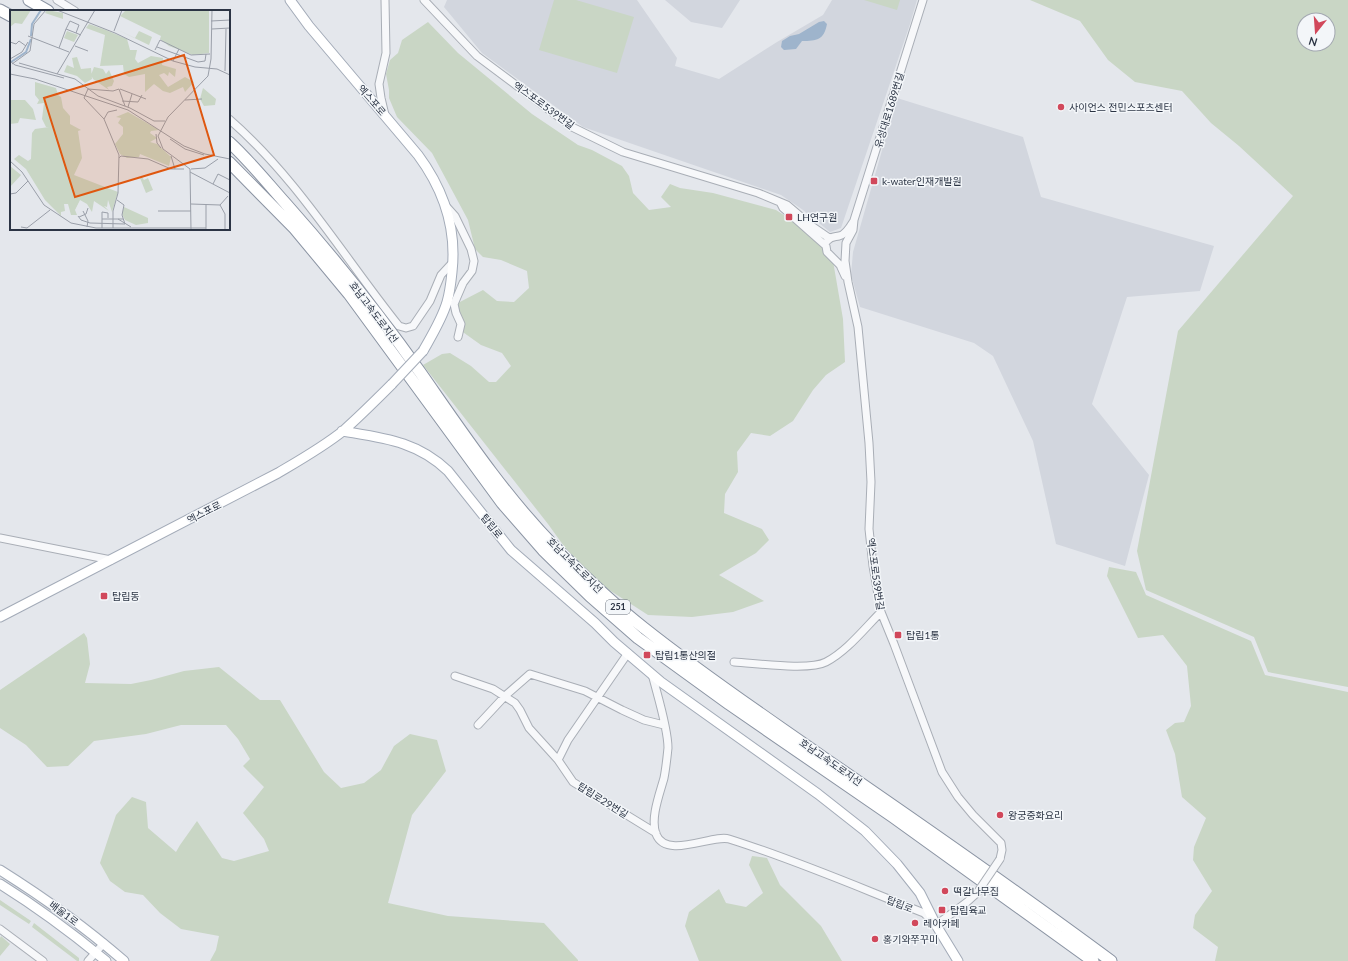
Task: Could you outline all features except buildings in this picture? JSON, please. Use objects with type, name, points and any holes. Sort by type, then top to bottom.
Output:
[{"type":"highway","points":[[29,0],[46,10]]},
{"type":"highway","points":[[0,10],[10,15]]},
{"type":"highway","name":"호남고속도로지선","points":[[230,143],[244,156],[301,221],[355,286],[473,448],[511,496],[551,543],[596,588],[643,628],[728,690],[899,809],[1111,961]]},
{"type":"highway","name":"호남고속도로지선","points":[[230,163],[295,229],[349,294],[502,503],[543,550],[590,596],[638,638],[729,704],[893,817],[1093,961]]},
{"type":"main road","name":"엑스포로","points":[[0,617],[278,473],[310,454],[342,431],[368,409],[423,351],[434,331],[447,302],[453,262],[451,224],[440,189],[429,170],[386,116],[309,26],[290,0]]},
{"type":"main road","name":"탑립로","points":[[342,431],[394,440],[410,445],[438,461],[511,550],[652,674],[818,794],[865,831],[897,864],[920,893],[936,924]]},
{"type":"main road","name":"배울1로","points":[[0,870],[39,894],[104,943],[124,961]]},
{"type":"main road","name":"배울1로","points":[[0,884],[42,911],[106,961]]},
{"type":"main road","points":[[936,924],[958,961]]},
{"type":"street","points":[[57,0],[73,10]]},
{"type":"street","points":[[385,0],[386,53],[379,84],[386,116]]},
{"type":"street","name":"엑스포로539번길","points":[[424,0],[477,56],[572,127],[623,152],[758,193],[787,205],[813,227],[829,238]]},
{"type":"street","name":"유성대로1689번길","points":[[846,243],[853,230],[854,220],[923,0]]},
{"type":"street","points":[[230,120],[244,132],[298,191],[399,326],[406,328],[413,326],[430,301],[442,275],[453,262]]},
{"type":"street","points":[[780,202],[783,208],[826,246]]},
{"type":"street","name":"엑스포로","points":[[446,206],[455,216],[471,249],[474,261],[472,272],[463,283],[454,304],[461,324],[458,337]]},
{"type":"street","points":[[848,282],[840,265],[827,252],[826,246],[829,238],[832,236],[839,236],[845,232],[854,220]]},
{"type":"street","points":[[839,236],[845,240],[846,243],[845,252],[848,282]]},
{"type":"street","points":[[832,256],[839,256],[845,252]]},
{"type":"street","name":"엑스포로539번길","points":[[848,282],[858,327],[870,442],[871,482],[869,529],[873,566],[881,612],[942,772],[958,797],[973,815],[1001,843],[1002,850],[1000,859],[977,893],[936,924]]},
{"type":"street","points":[[0,538],[112,560]]},
{"type":"street","points":[[734,662],[802,666],[825,663],[844,649],[881,612]]},
{"type":"street","points":[[558,760],[568,740],[628,653]]},
{"type":"street","points":[[478,725],[505,696],[530,674],[585,691],[644,720],[664,725]]},
{"type":"street","points":[[652,674],[668,747],[664,776],[656,807],[656,833]]},
{"type":"street","name":"탑립로29번길","points":[[456,676],[493,689],[515,703],[529,728],[558,760],[573,782],[656,833]]},
{"type":"street","name":"탑립로","points":[[656,833],[660,841],[670,845],[691,846],[725,838],[769,851],[924,913],[936,924]]},
{"type":"street","points":[[0,929],[34,958],[43,961]]},
{"type":"street","points":[[88,961],[104,943]]},
{"type":"shaded area","points":[[447,0],[637,0],[677,58],[675,66],[719,79],[823,15],[832,0],[917,0],[841,228],[830,232],[803,210],[781,195],[583,127],[482,53],[444,7]]},
{"type":"shaded area","points":[[665,0],[740,0],[722,28],[691,22]]},
{"type":"shaded area","points":[[897,98],[1023,137],[1041,197],[1214,246],[1200,291],[1127,297],[1092,404],[1149,475],[1125,566],[1056,544],[1033,441],[993,356],[974,343],[860,307],[851,275],[853,252]]},
{"type":"green space","points":[[554,0],[576,0],[634,17],[617,73],[539,50]]},
{"type":"green space","points":[[864,0],[900,0],[897,10]]},
{"type":"green space","points":[[1030,0],[1348,0],[1348,687],[1268,672],[1254,637],[1146,590],[1137,551],[1178,331],[1293,196],[1239,146],[1211,123],[1182,91],[1135,82],[1108,60],[1080,21]]},
{"type":"green space","points":[[428,22],[458,53],[532,114],[578,145],[592,150],[622,166],[629,176],[633,193],[649,210],[671,207],[661,197],[670,184],[680,188],[713,193],[776,210],[793,221],[821,245],[824,252],[833,261],[843,319],[845,362],[826,375],[813,390],[793,421],[770,436],[751,433],[737,452],[738,472],[725,494],[724,513],[762,529],[769,540],[756,553],[719,575],[764,601],[733,612],[692,617],[648,615],[603,586],[566,549],[423,365],[442,354],[450,353],[471,366],[489,382],[496,382],[511,366],[502,353],[481,345],[460,330],[456,304],[483,290],[497,301],[514,302],[529,288],[527,271],[501,260],[483,257],[475,249],[468,220],[432,153],[397,117],[389,98],[386,74],[390,60],[398,53],[402,40]]},
{"type":"green space","points":[[1109,567],[1136,572],[1146,595],[1251,641],[1265,675],[1348,692],[1348,961],[1215,961],[1218,947],[1193,928],[1195,915],[1212,891],[1193,860],[1194,847],[1206,818],[1182,797],[1175,754],[1166,730],[1175,723],[1184,722],[1191,706],[1187,666],[1163,635],[1138,638],[1107,576]]},
{"type":"green space","points":[[84,633],[87,638],[90,664],[85,683],[131,684],[184,671],[219,667],[260,700],[280,700],[324,772],[341,788],[364,783],[381,770],[394,746],[410,734],[437,740],[446,771],[412,815],[388,903],[448,916],[544,923],[578,961],[210,961],[216,950],[219,936],[181,929],[160,913],[143,895],[125,892],[110,881],[100,863],[116,815],[132,797],[146,802],[148,828],[176,852],[197,821],[222,858],[234,861],[269,851],[264,839],[243,813],[264,787],[243,766],[250,759],[238,739],[226,725],[181,725],[146,734],[94,741],[68,766],[47,767],[26,745],[0,728],[0,690]]},
{"type":"green space","points":[[752,856],[767,858],[780,885],[821,926],[842,961],[699,961],[685,926],[689,912],[719,889],[726,903],[746,907],[763,893],[749,865]]},
{"type":"green space","points":[[0,900],[31,921],[29,924],[0,905]]},
{"type":"green space","points":[[34,923],[79,958],[79,961],[32,927]]},
{"type":"green space","points":[[1,936],[10,944],[0,956],[0,938]]},
{"type":"water","points":[[824,21],[827,24],[826,29],[822,36],[816,40],[802,41],[796,49],[784,50],[781,47],[782,41],[790,36],[799,34],[819,22]]},
{"type":"place","name":"사이언스 전민스포츠센터","points":[[1061,107]]},
{"type":"place","name":"k-water인재개발원","points":[[874,181]]},
{"type":"place","name":"LH연구원","points":[[789,217]]},
{"type":"place","name":"탑립동","points":[[104,596]]},
{"type":"place","name":"탑립1통","points":[[898,635]]},
{"type":"place","name":"탑립1통산의절","points":[[647,655]]},
{"type":"place","name":"왕궁중화요리","points":[[1000,815]]},
{"type":"place","name":"떡갈나무집","points":[[945,891]]},
{"type":"place","name":"탑립육교","points":[[942,910]]},
{"type":"place","name":"레아카페","points":[[915,923]]},
{"type":"place","name":"홍기와쭈꾸미","points":[[875,939]]}]
